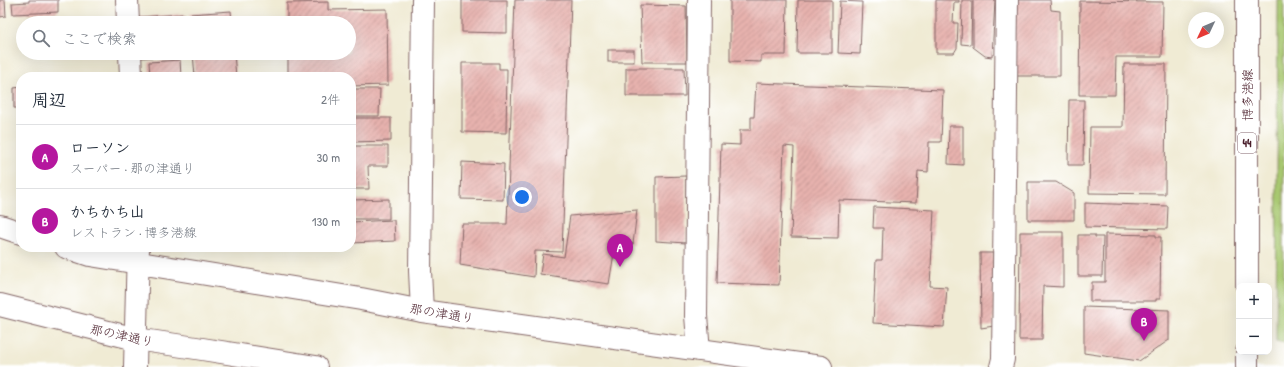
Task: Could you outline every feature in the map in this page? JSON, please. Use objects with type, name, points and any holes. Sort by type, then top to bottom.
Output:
[{"type":"main road","points":[[127,0],[128,16]]},
{"type":"main road","points":[[422,311],[420,271],[423,0]]},
{"type":"main road","points":[[699,0],[696,316],[699,350]]},
{"type":"main road","points":[[1001,367],[1003,359],[1007,0]]},
{"type":"main road","name":"博多港線","points":[[1247,0],[1247,283]]},
{"type":"main road","points":[[130,60],[131,72]]},
{"type":"main road","points":[[0,226],[16,231]]},
{"type":"main road","name":"那の津通り","points":[[81,252],[90,255],[138,254],[201,273],[360,299],[422,311],[821,367]]},
{"type":"main road","points":[[135,367],[138,254]]},
{"type":"main road","name":"那の津通り","points":[[0,304],[136,340],[316,367]]},
{"type":"main road","points":[[1247,355],[1247,367]]},
{"type":"green space","points":[[1278,0],[1284,0],[1284,343],[1276,341]]},
{"type":"building","points":[[0,0],[5,0],[6,16],[0,17]]},
{"type":"building","points":[[29,0],[58,0],[58,12],[13,14],[12,3],[29,2]]},
{"type":"building","points":[[462,0],[507,0],[507,33],[462,32]]},
{"type":"building","points":[[515,0],[571,0],[562,252],[535,251],[534,277],[460,265],[462,224],[507,224]]},
{"type":"building","points":[[730,0],[787,0],[786,55],[761,55],[761,62],[730,61]]},
{"type":"building","points":[[798,0],[832,0],[832,53],[797,53]]},
{"type":"building","points":[[936,0],[959,0],[959,2],[954,2],[953,23],[958,23],[957,48],[954,53],[936,53]]},
{"type":"building","points":[[962,0],[972,0],[971,45],[961,44]]},
{"type":"building","points":[[973,0],[995,0],[992,57],[985,56],[973,47]]},
{"type":"building","points":[[1014,0],[1050,0],[1051,10],[1060,11],[1060,76],[1015,76]]},
{"type":"building","points":[[840,1],[862,2],[860,54],[838,53]]},
{"type":"building","points":[[1080,1],[1163,2],[1162,57],[1116,57],[1115,95],[1079,95]]},
{"type":"building","points":[[328,2],[328,10],[387,9],[388,85],[356,86],[356,72],[288,72],[288,60],[356,60],[356,16],[287,16],[287,3]]},
{"type":"building","points":[[640,5],[686,6],[687,62],[642,62]]},
{"type":"building","points":[[231,11],[231,16],[190,16],[190,14]]},
{"type":"building","points":[[185,14],[185,16],[154,16]]},
{"type":"building","points":[[608,50],[634,50],[634,62],[608,62]]},
{"type":"building","points":[[180,60],[181,72],[150,72],[149,62]]},
{"type":"building","points":[[194,60],[235,60],[236,72],[195,72]]},
{"type":"building","points":[[462,63],[499,63],[499,69],[507,69],[506,133],[462,132]]},
{"type":"building","points":[[1124,64],[1166,64],[1165,194],[1089,193],[1090,127],[1123,127]]},
{"type":"building","points":[[626,68],[684,68],[685,96],[626,96]]},
{"type":"building","points":[[756,83],[943,90],[941,142],[929,142],[928,172],[918,171],[916,203],[839,200],[838,238],[791,237],[794,147],[784,146],[779,285],[717,283],[721,144],[740,145],[740,130],[751,130],[751,117],[754,117]]},
{"type":"building","points":[[14,88],[16,88],[16,108],[14,108]]},
{"type":"building","points":[[356,89],[380,89],[379,116],[356,116]]},
{"type":"building","points":[[1069,100],[1084,100],[1083,165],[1068,165]]},
{"type":"building","points":[[356,118],[391,118],[391,141],[356,142]]},
{"type":"building","points":[[949,126],[963,126],[963,165],[948,164]]},
{"type":"building","points":[[356,146],[388,146],[388,166],[368,166],[369,189],[356,189]]},
{"type":"building","points":[[462,162],[504,164],[503,200],[461,199]]},
{"type":"building","points":[[686,176],[686,243],[656,241],[656,177]]},
{"type":"building","points":[[1028,182],[1056,182],[1074,193],[1074,220],[1028,220]]},
{"type":"building","points":[[389,199],[389,219],[356,219],[356,200]]},
{"type":"building","points":[[1085,203],[1168,206],[1167,229],[1085,227]]},
{"type":"building","points":[[874,207],[934,210],[930,286],[947,287],[944,327],[873,323],[876,260],[882,260],[883,228],[873,228]]},
{"type":"building","points":[[637,210],[633,244],[616,241],[609,284],[540,274],[543,254],[564,257],[570,216]]},
{"type":"building","points":[[394,220],[395,241],[356,243],[356,222]]},
{"type":"building","points":[[1020,232],[1063,232],[1063,287],[1043,286],[1042,340],[1019,340]]},
{"type":"building","points":[[1105,234],[1156,235],[1156,237],[1161,237],[1160,299],[1156,299],[1156,301],[1090,301],[1092,282],[1105,282]]},
{"type":"building","points":[[1078,235],[1095,235],[1095,237],[1103,237],[1102,276],[1078,276]]},
{"type":"building","points":[[980,253],[993,253],[994,326],[981,328]]},
{"type":"building","points":[[1084,307],[1169,310],[1169,340],[1139,361],[1084,353]]},
{"type":"place","name":"ローソン","points":[[620,267]]},
{"type":"place","name":"かちかち山","points":[[1144,341]]}]
